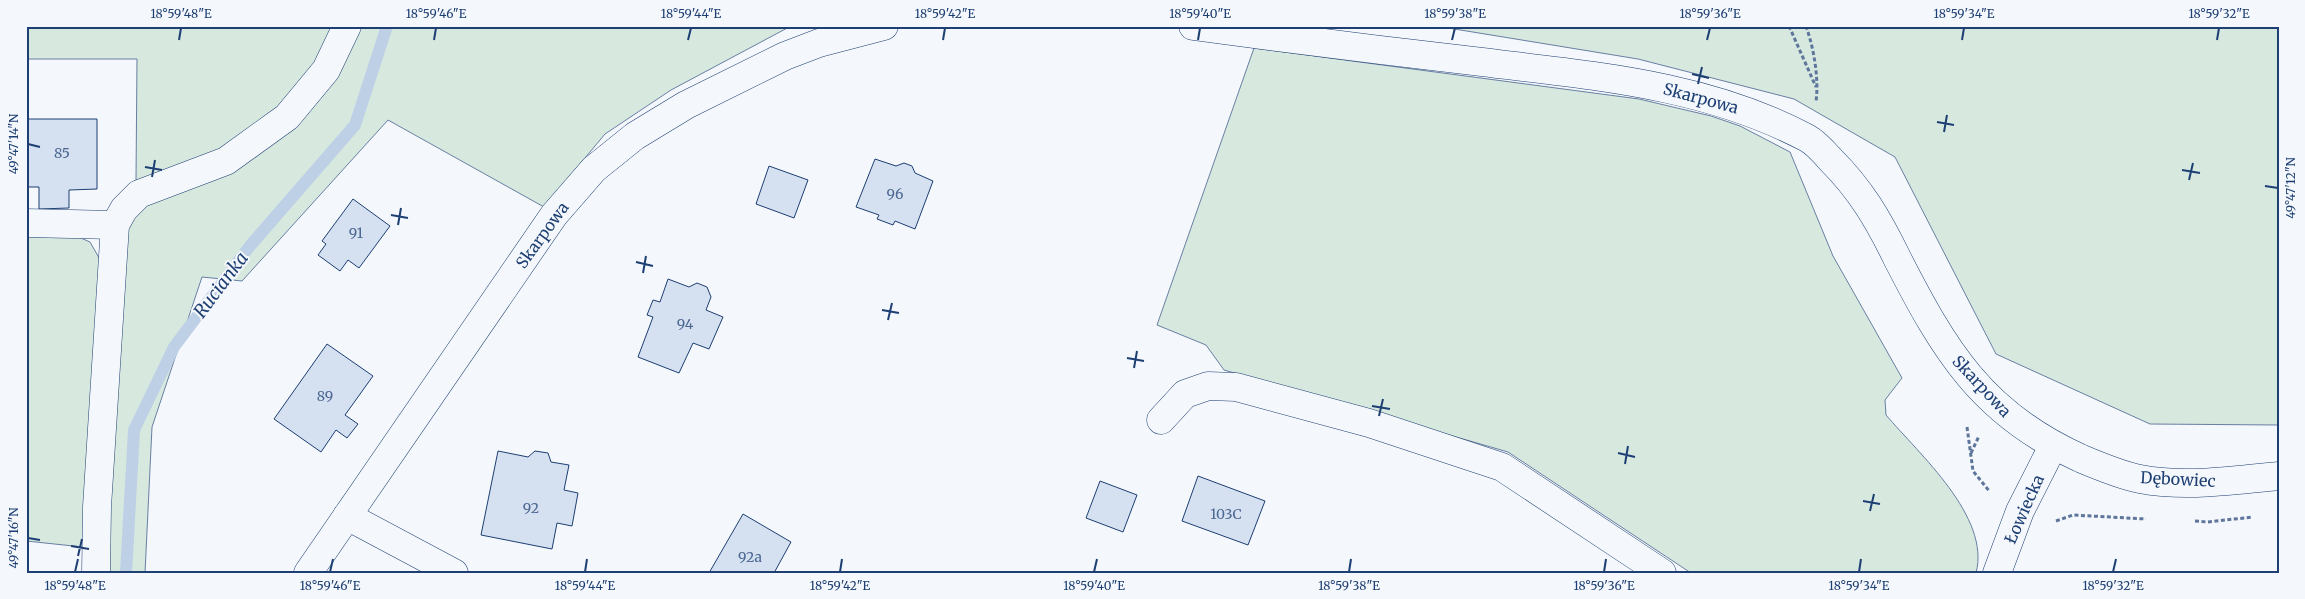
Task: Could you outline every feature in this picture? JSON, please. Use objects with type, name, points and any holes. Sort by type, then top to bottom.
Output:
[{"type":"street","points":[[96,573],[97,507],[115,225],[124,209],[139,194],[226,161],[287,117],[326,70],[347,26]]},
{"type":"street","name":"Skarpowa","points":[[308,573],[554,215],[594,169],[634,136],[694,101],[785,56],[819,43],[884,26]]},
{"type":"street","name":"Skarpowa","points":[[1193,26],[1633,81],[1710,99],[1763,116],[1812,140],[1844,173],[1873,210],[1921,304],[1949,352],[1994,404],[2008,416],[2053,446]]},
{"type":"street","points":[[26,223],[115,225]]},
{"type":"street","points":[[1161,420],[1185,394],[1208,386],[1236,387],[1369,423],[1502,467],[1662,573]]},
{"type":"street","name":"Dębowiec","points":[[2053,446],[2099,466],[2140,479],[2208,483],[2279,476]]},
{"type":"street","name":"Łowiecka","points":[[1997,573],[2020,511],[2053,446]]},
{"type":"street","points":[[347,516],[454,573]]},
{"type":"path","points":[[1789,26],[1818,91]]},
{"type":"path","points":[[1806,26],[1811,41],[1818,91],[1812,140]]},
{"type":"shaded area","points":[[26,26],[791,26],[671,90],[605,134],[544,207],[388,120],[242,281],[202,277],[152,427],[145,573],[108,573],[114,396],[126,231],[142,204],[136,179],[137,59],[26,59]]},
{"type":"shaded area","points":[[1436,26],[2279,26],[2279,425],[2150,424],[1996,354],[1895,157],[1794,99],[1638,59]]},
{"type":"shaded area","points":[[1254,48],[1639,99],[1711,116],[1740,126],[1790,152],[1833,256],[1902,378],[1885,400],[1886,415],[1933,467],[1963,509],[1973,530],[1978,552],[1976,573],[1691,573],[1508,452],[1224,370],[1206,345],[1157,325]]},
{"type":"shaded area","points":[[26,235],[74,235],[90,242],[102,263],[83,547],[26,541]]},
{"type":"building","points":[[26,119],[97,119],[97,189],[69,190],[69,208],[39,209],[39,187],[26,187]]},
{"type":"building","points":[[875,159],[896,166],[904,163],[912,166],[915,173],[933,181],[915,229],[895,221],[893,225],[877,219],[879,215],[856,207]]},
{"type":"building","points":[[769,166],[808,180],[794,218],[756,204]]},
{"type":"building","points":[[353,199],[390,226],[359,268],[348,260],[340,271],[318,255],[326,244],[322,241]]},
{"type":"building","points":[[668,279],[689,287],[697,283],[707,287],[711,297],[706,310],[723,317],[709,349],[693,343],[679,373],[638,357],[653,317],[647,315],[653,300],[660,302]]},
{"type":"building","points":[[327,344],[373,376],[345,415],[358,424],[347,438],[336,430],[321,452],[274,419]]},
{"type":"building","points":[[498,451],[528,457],[535,451],[548,453],[551,462],[569,465],[564,490],[578,493],[572,526],[557,523],[552,549],[481,535]]},
{"type":"building","points":[[1198,476],[1265,501],[1248,545],[1182,521]]},
{"type":"building","points":[[1100,481],[1137,495],[1123,532],[1086,518]]},
{"type":"building","points":[[743,514],[791,542],[774,573],[709,573]]},
{"type":"waterway","name":"Rucianka","points":[[126,573],[134,430],[174,347],[249,247],[355,125],[387,26]]}]
